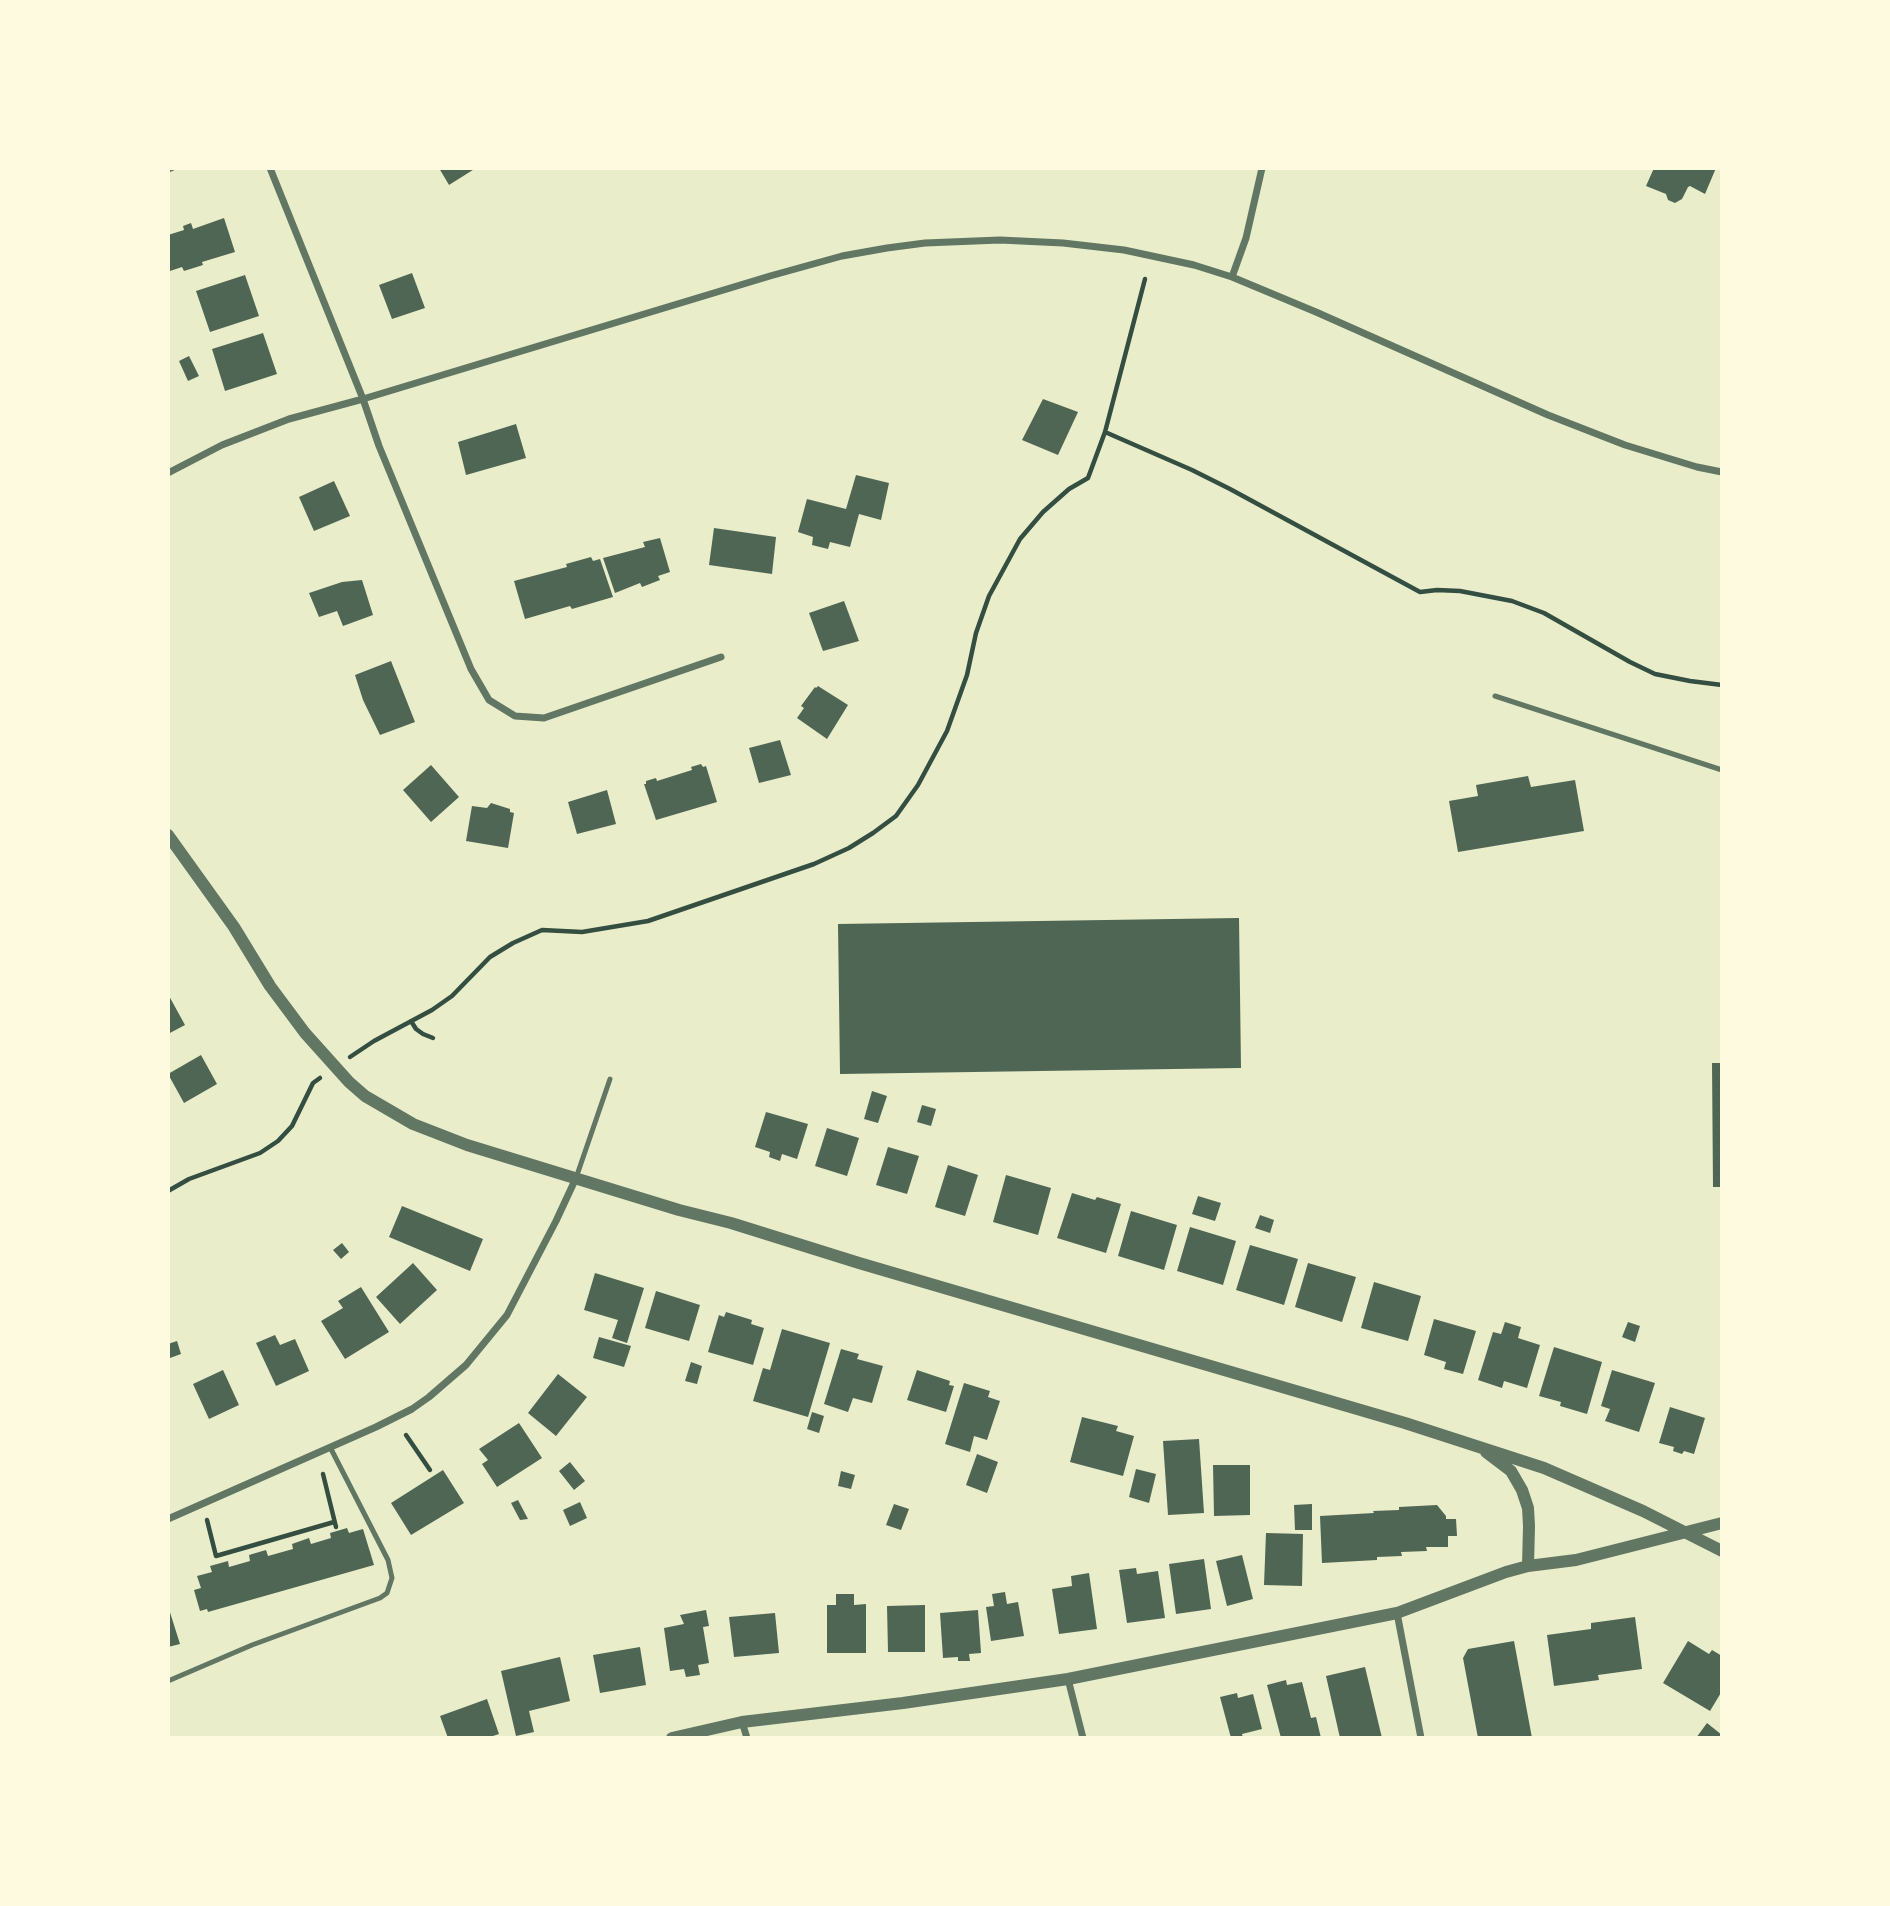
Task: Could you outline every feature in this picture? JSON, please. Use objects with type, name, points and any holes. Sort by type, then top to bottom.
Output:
[{"type":"street","points":[[270,168],[363,399],[379,446],[466,657],[489,700],[515,716],[544,718],[721,657]]},
{"type":"street","points":[[1232,277],[1246,237],[1262,168]]},
{"type":"street","points":[[168,472],[222,445],[289,419],[771,276],[842,256],[887,248],[987,240],[1084,245],[1153,255],[1232,277],[1548,415],[1625,445],[1722,472]]},
{"type":"street","points":[[168,835],[305,1033],[365,1096],[413,1124],[467,1145],[679,1210],[731,1223],[859,1264],[1477,1446],[1556,1472],[1643,1511],[1722,1551]]},
{"type":"street","points":[[168,1519],[412,1409],[429,1397],[467,1364],[513,1305],[576,1178]]},
{"type":"street","points":[[1477,1446],[1511,1471],[1522,1490],[1528,1508],[1528,1566]]},
{"type":"street","points":[[672,1738],[742,1722],[1068,1679],[1397,1613],[1506,1572],[1528,1566],[1576,1560],[1722,1522]]},
{"type":"street","points":[[1397,1613],[1421,1738]]},
{"type":"street","points":[[1068,1679],[1083,1738]]},
{"type":"street","points":[[742,1722],[747,1738]]},
{"type":"lane","points":[[1495,696],[1722,770]]},
{"type":"lane","points":[[576,1178],[610,1079]]},
{"type":"lane","points":[[168,1681],[387,1593],[392,1578],[388,1560],[330,1447]]},
{"type":"path","points":[[358,1052],[452,996],[490,957],[542,930],[582,932],[648,921],[814,864],[849,848],[896,816],[923,776],[947,731],[967,675],[976,633],[989,596],[1020,538],[1060,496],[1087,478],[1105,432],[1145,279]]},
{"type":"path","points":[[1105,432],[1230,489],[1420,592],[1460,591],[1521,604],[1557,620],[1643,668],[1674,678],[1722,685]]},
{"type":"path","points":[[411,1021],[416,1029],[433,1038]]},
{"type":"path","points":[[168,1191],[189,1179],[260,1153],[278,1141],[292,1126],[313,1083]]},
{"type":"path","points":[[406,1435],[430,1470]]},
{"type":"path","points":[[207,1519],[216,1556],[335,1524],[322,1469]]},
{"type":"building","points":[[439,168],[476,168],[449,185]]},
{"type":"building","points":[[1654,168],[1716,168],[1705,194],[1690,186],[1682,199],[1675,203],[1668,200],[1666,194],[1646,186]]},
{"type":"building","points":[[224,218],[235,252],[202,262],[203,265],[184,271],[182,267],[170,271],[168,235],[184,230],[183,226],[191,223],[193,229]]},
{"type":"building","points":[[412,273],[425,308],[392,319],[379,285]]},
{"type":"building","points":[[245,275],[259,316],[210,332],[196,291]]},
{"type":"building","points":[[263,333],[277,374],[225,391],[212,349]]},
{"type":"building","points":[[189,356],[199,376],[188,381],[179,361]]},
{"type":"building","points":[[1043,399],[1078,412],[1058,455],[1022,440]]},
{"type":"building","points":[[516,424],[526,458],[466,475],[458,442]]},
{"type":"building","points":[[856,475],[889,483],[881,520],[859,514],[850,547],[830,542],[828,549],[812,545],[813,537],[798,532],[807,499],[846,509]]},
{"type":"building","points":[[334,481],[350,516],[314,531],[299,497]]},
{"type":"building","points":[[714,528],[776,537],[772,574],[709,565]]},
{"type":"building","points":[[660,538],[670,572],[658,576],[660,580],[642,587],[640,583],[615,593],[603,558],[645,547],[643,542]]},
{"type":"building","points":[[591,557],[593,561],[600,559],[613,597],[525,619],[514,581],[567,567],[566,564]]},
{"type":"building","points":[[362,580],[373,615],[343,626],[337,611],[319,617],[309,593],[342,582]]},
{"type":"building","points":[[844,601],[859,641],[823,651],[809,613]]},
{"type":"building","points":[[391,661],[415,722],[380,735],[363,700],[355,675]]},
{"type":"building","points":[[818,686],[848,705],[827,739],[797,718],[804,708],[801,706]]},
{"type":"building","points":[[780,740],[791,775],[759,783],[749,748]]},
{"type":"building","points":[[701,764],[706,766],[717,802],[656,820],[644,784],[646,781],[656,778],[657,781],[692,770],[691,767]]},
{"type":"building","points":[[431,765],[459,797],[431,822],[403,790]]},
{"type":"building","points":[[1528,776],[1531,787],[1575,780],[1584,831],[1458,852],[1449,801],[1478,796],[1476,785]]},
{"type":"building","points":[[607,790],[616,824],[577,834],[568,802]]},
{"type":"building","points":[[491,803],[514,813],[508,848],[466,841],[472,806],[487,808]]},
{"type":"building","points":[[1239,918],[1241,1068],[840,1074],[838,924]]},
{"type":"building","points":[[168,994],[185,1025],[168,1034]]},
{"type":"building","points":[[201,1055],[217,1084],[184,1103],[168,1074]]},
{"type":"building","points":[[1712,1063],[1722,1063],[1722,1187],[1713,1187]]},
{"type":"building","points":[[872,1091],[887,1096],[878,1123],[864,1119]]},
{"type":"building","points":[[922,1105],[936,1109],[931,1126],[917,1122]]},
{"type":"building","points":[[766,1112],[808,1124],[797,1159],[782,1154],[780,1161],[769,1157],[770,1152],[755,1147]]},
{"type":"building","points":[[827,1128],[859,1138],[847,1176],[815,1166]]},
{"type":"building","points":[[888,1147],[919,1156],[907,1194],[876,1185]]},
{"type":"building","points":[[948,1165],[978,1175],[965,1216],[935,1207]]},
{"type":"building","points":[[1006,1175],[1051,1188],[1038,1235],[993,1222]]},
{"type":"building","points":[[1072,1193],[1121,1204],[1106,1253],[1057,1238]]},
{"type":"building","points":[[1198,1196],[1221,1203],[1215,1221],[1192,1214]]},
{"type":"building","points":[[402,1206],[483,1239],[470,1271],[389,1237]]},
{"type":"building","points":[[1131,1211],[1177,1225],[1164,1270],[1118,1256]]},
{"type":"building","points":[[1260,1215],[1274,1220],[1270,1233],[1255,1228]]},
{"type":"building","points":[[1190,1227],[1236,1241],[1223,1285],[1177,1271]]},
{"type":"building","points":[[342,1243],[349,1252],[341,1259],[333,1250]]},
{"type":"building","points":[[1250,1245],[1298,1259],[1284,1305],[1236,1290]]},
{"type":"building","points":[[413,1263],[437,1290],[400,1324],[376,1297]]},
{"type":"building","points":[[1308,1263],[1356,1277],[1342,1322],[1295,1307]]},
{"type":"building","points":[[595,1273],[644,1288],[627,1343],[612,1338],[618,1320],[584,1310]]},
{"type":"building","points":[[1374,1282],[1421,1296],[1408,1341],[1361,1328]]},
{"type":"building","points":[[361,1287],[389,1332],[345,1359],[321,1321],[343,1308],[338,1301]]},
{"type":"building","points":[[656,1291],[700,1305],[689,1341],[645,1328]]},
{"type":"building","points":[[726,1312],[752,1320],[751,1324],[764,1328],[753,1365],[708,1352],[719,1315],[724,1317]]},
{"type":"building","points":[[1434,1319],[1476,1331],[1463,1374],[1444,1369],[1446,1362],[1424,1355]]},
{"type":"building","points":[[1505,1322],[1521,1327],[1518,1338],[1540,1345],[1527,1388],[1504,1381],[1502,1388],[1478,1380],[1493,1332],[1501,1334]]},
{"type":"building","points":[[1628,1322],[1640,1326],[1635,1342],[1622,1337]]},
{"type":"building","points":[[782,1329],[830,1343],[808,1417],[753,1401],[763,1368],[770,1370]]},
{"type":"building","points":[[275,1335],[280,1345],[295,1339],[309,1371],[276,1386],[256,1343]]},
{"type":"building","points":[[599,1337],[631,1346],[624,1367],[593,1358]]},
{"type":"building","points":[[177,1341],[181,1354],[170,1358],[168,1344]]},
{"type":"building","points":[[1554,1347],[1602,1362],[1587,1414],[1560,1406],[1561,1402],[1539,1396]]},
{"type":"building","points":[[841,1349],[859,1354],[857,1359],[883,1366],[872,1403],[853,1398],[848,1412],[824,1404]]},
{"type":"building","points":[[691,1362],[702,1366],[697,1384],[685,1381]]},
{"type":"building","points":[[223,1370],[239,1405],[209,1419],[193,1384]]},
{"type":"building","points":[[917,1370],[950,1381],[949,1385],[954,1386],[946,1412],[907,1400]]},
{"type":"building","points":[[1612,1370],[1655,1383],[1639,1432],[1605,1421],[1610,1409],[1601,1406]]},
{"type":"building","points":[[558,1374],[587,1397],[556,1436],[528,1413]]},
{"type":"building","points":[[964,1383],[990,1391],[988,1397],[1000,1401],[987,1440],[974,1436],[970,1452],[945,1444]]},
{"type":"building","points":[[1670,1407],[1705,1418],[1694,1454],[1684,1451],[1682,1454],[1673,1451],[1674,1447],[1659,1443]]},
{"type":"building","points":[[812,1412],[824,1416],[819,1433],[807,1429]]},
{"type":"building","points":[[1082,1417],[1118,1426],[1116,1431],[1134,1436],[1123,1476],[1070,1462]]},
{"type":"building","points":[[519,1423],[542,1458],[497,1487],[482,1464],[488,1460],[479,1449]]},
{"type":"building","points":[[1199,1439],[1204,1513],[1168,1515],[1163,1441]]},
{"type":"building","points":[[977,1454],[998,1462],[987,1493],[966,1485]]},
{"type":"building","points":[[570,1462],[585,1481],[574,1490],[559,1471]]},
{"type":"building","points":[[1213,1465],[1250,1465],[1250,1515],[1214,1516]]},
{"type":"building","points":[[1136,1469],[1156,1474],[1149,1503],[1129,1497]]},
{"type":"building","points":[[443,1470],[464,1503],[411,1535],[391,1503]]},
{"type":"building","points":[[841,1471],[855,1475],[851,1489],[838,1486]]},
{"type":"building","points":[[518,1500],[528,1519],[520,1520],[511,1503]]},
{"type":"building","points":[[580,1502],[587,1518],[570,1526],[563,1510]]},
{"type":"building","points":[[894,1504],[909,1509],[901,1530],[886,1525]]},
{"type":"building","points":[[1312,1504],[1312,1530],[1295,1530],[1294,1505]]},
{"type":"building","points":[[1437,1505],[1446,1519],[1456,1519],[1457,1536],[1448,1536],[1448,1547],[1426,1547],[1427,1551],[1401,1552],[1402,1556],[1377,1557],[1377,1560],[1322,1563],[1320,1516]]},
{"type":"building","points":[[347,1528],[349,1533],[363,1529],[374,1565],[208,1612],[207,1609],[200,1611],[194,1590],[201,1588],[197,1576],[212,1572],[210,1566],[228,1561],[229,1567],[250,1561],[249,1555],[266,1550],[268,1556],[293,1549],[292,1544],[309,1538],[311,1544],[331,1538],[330,1533]]},
{"type":"building","points":[[1266,1533],[1303,1534],[1302,1586],[1264,1585]]},
{"type":"building","points":[[1242,1555],[1253,1599],[1227,1606],[1216,1561]]},
{"type":"building","points":[[1204,1559],[1211,1609],[1176,1614],[1169,1564]]},
{"type":"building","points":[[1136,1568],[1137,1574],[1158,1571],[1165,1618],[1127,1623],[1119,1570]]},
{"type":"building","points":[[1089,1573],[1097,1629],[1059,1634],[1052,1589],[1072,1586],[1071,1576]]},
{"type":"building","points":[[1005,1592],[1007,1604],[1018,1602],[1024,1636],[991,1641],[986,1607],[994,1606],[992,1594]]},
{"type":"building","points":[[836,1594],[854,1594],[854,1605],[866,1604],[866,1653],[827,1653],[827,1605],[836,1605]]},
{"type":"building","points":[[925,1605],[925,1652],[888,1652],[887,1606]]},
{"type":"building","points":[[168,1606],[180,1644],[168,1647]]},
{"type":"building","points":[[706,1610],[709,1626],[703,1627],[709,1663],[698,1665],[700,1675],[686,1677],[684,1669],[670,1671],[664,1628],[684,1624],[680,1615]]},
{"type":"building","points":[[978,1610],[981,1653],[969,1654],[970,1661],[958,1661],[958,1657],[943,1658],[940,1613]]},
{"type":"building","points":[[775,1613],[779,1653],[734,1657],[729,1617]]},
{"type":"building","points":[[1635,1617],[1642,1669],[1598,1675],[1599,1680],[1554,1686],[1547,1635],[1591,1629],[1591,1623]]},
{"type":"building","points":[[1514,1641],[1532,1738],[1478,1738],[1463,1658],[1468,1649]]},
{"type":"building","points":[[1688,1641],[1709,1654],[1712,1650],[1722,1656],[1722,1691],[1710,1711],[1663,1683]]},
{"type":"building","points":[[640,1647],[646,1685],[600,1693],[593,1655]]},
{"type":"building","points":[[560,1657],[570,1701],[529,1711],[534,1732],[516,1736],[501,1671]]},
{"type":"building","points":[[1365,1667],[1382,1738],[1340,1738],[1326,1676]]},
{"type":"building","points":[[1286,1680],[1287,1685],[1302,1682],[1311,1718],[1316,1717],[1321,1738],[1281,1738],[1267,1685]]},
{"type":"building","points":[[1237,1693],[1238,1698],[1253,1694],[1262,1729],[1242,1734],[1243,1738],[1231,1738],[1220,1697]]},
{"type":"building","points":[[487,1699],[499,1734],[487,1738],[448,1738],[440,1716]]},
{"type":"building","points":[[1707,1723],[1722,1735],[1722,1738],[1696,1738]]}]
